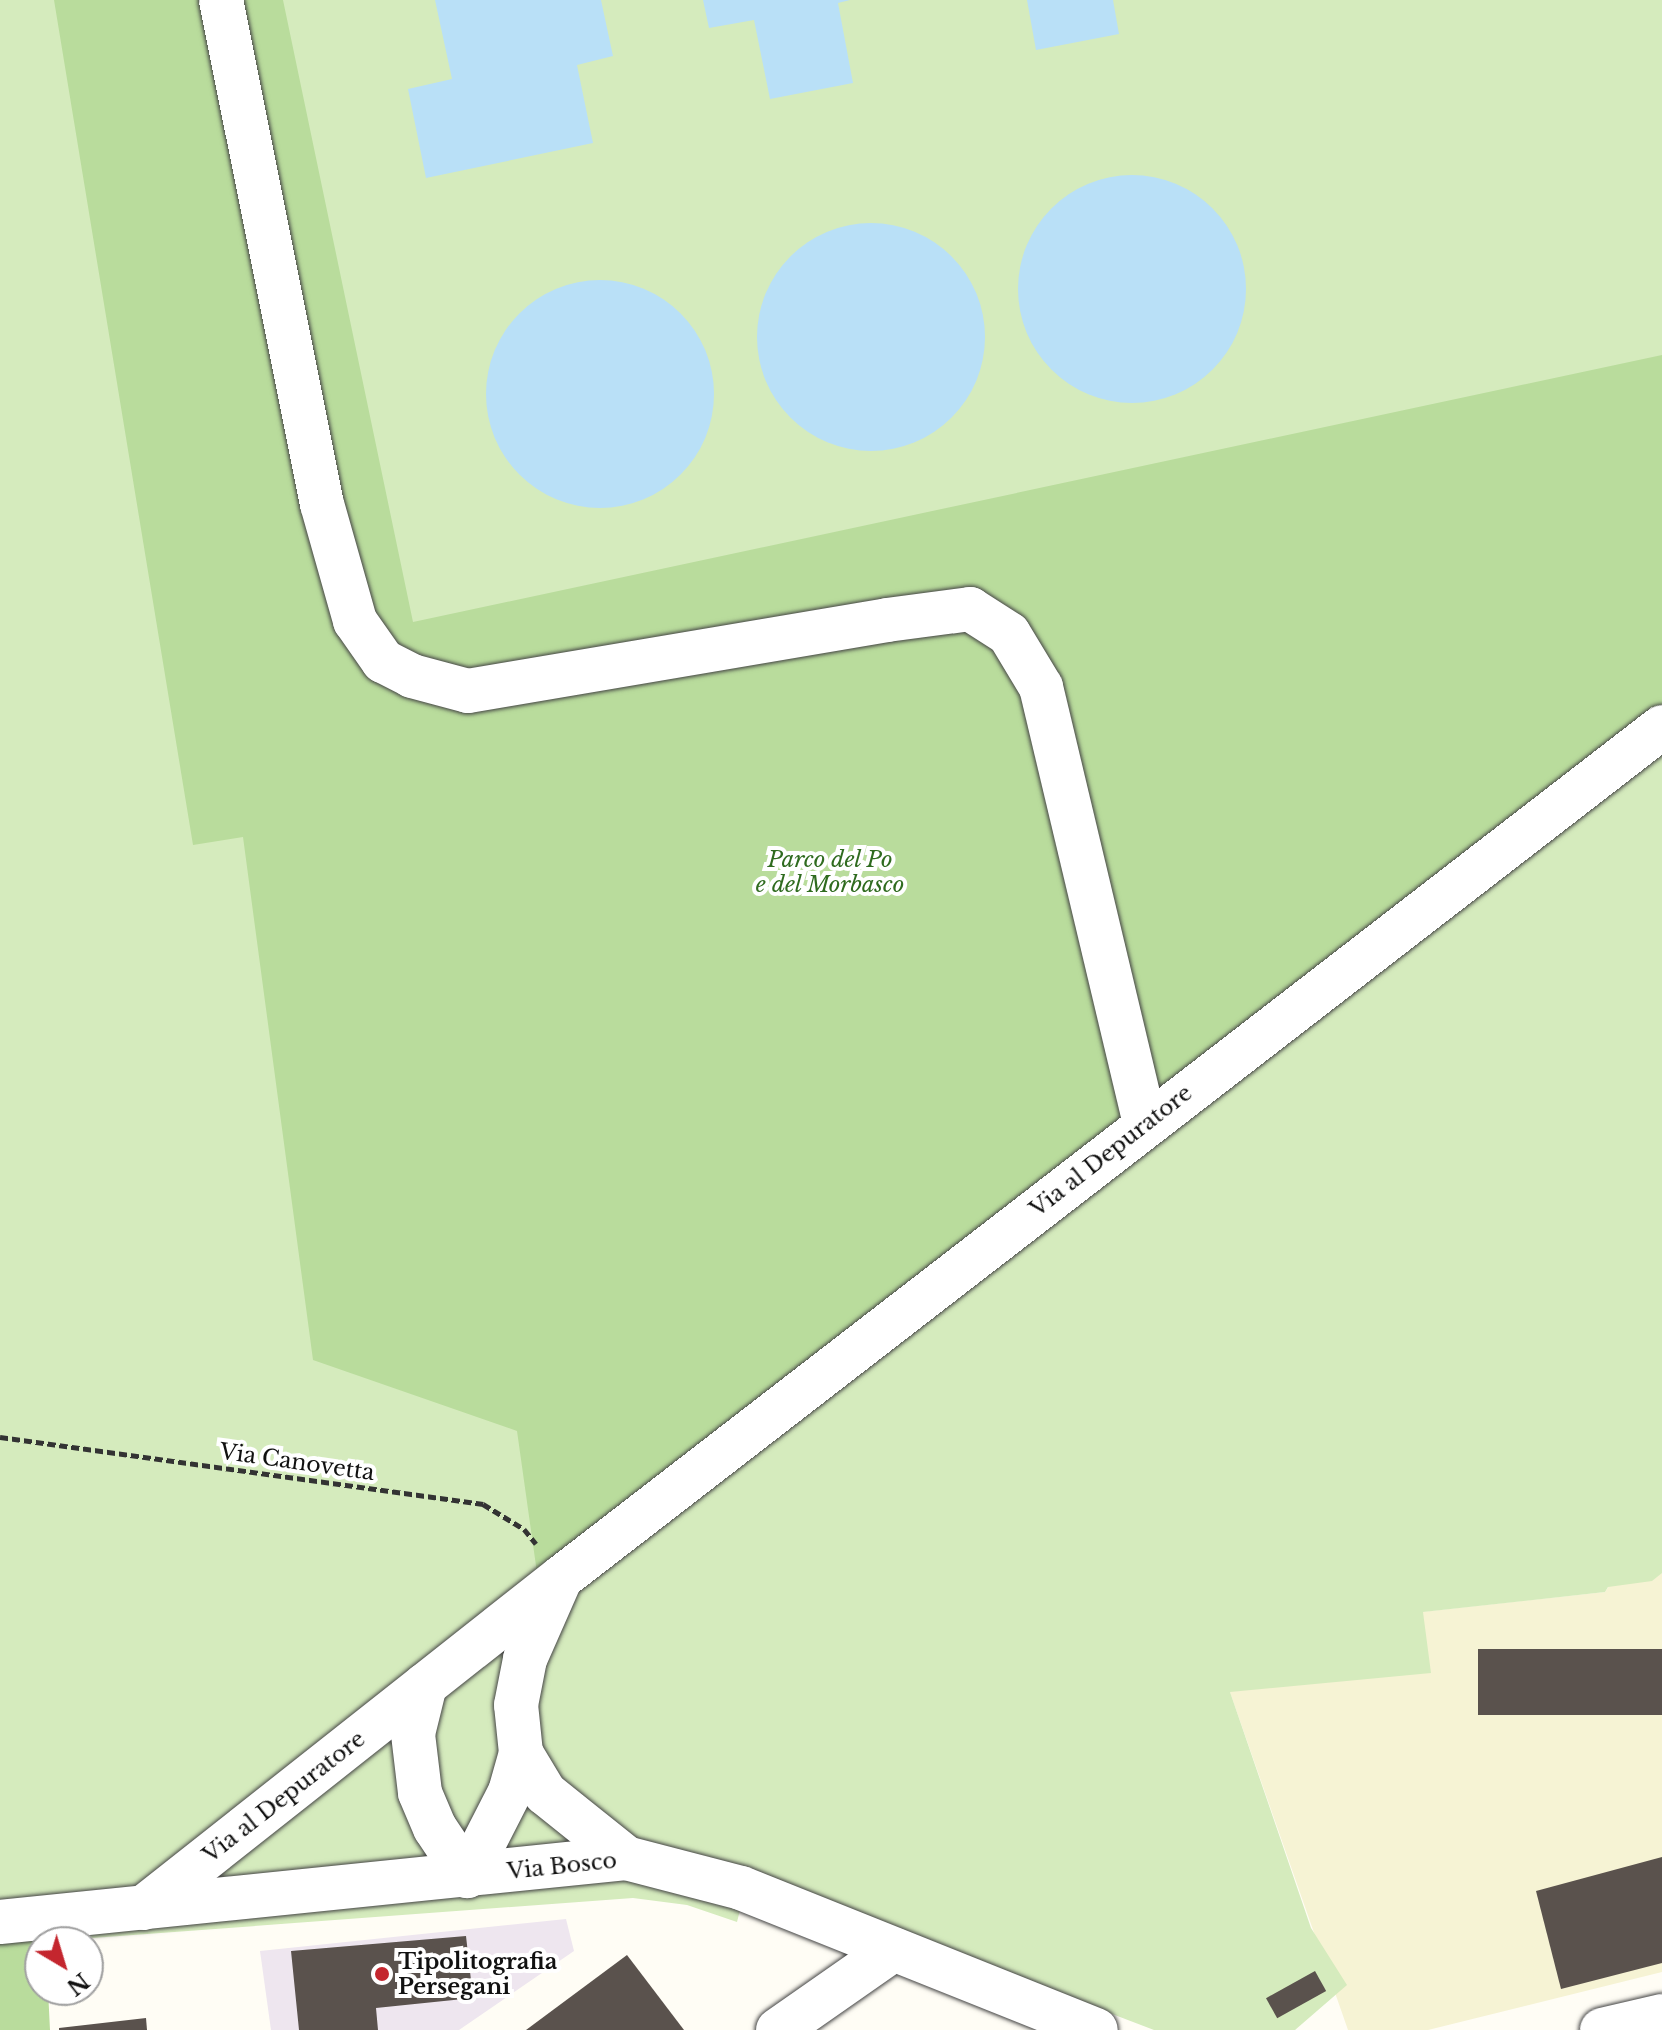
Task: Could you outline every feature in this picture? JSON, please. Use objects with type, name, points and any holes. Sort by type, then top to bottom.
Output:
[{"type":"street","points":[[221,0],[322,504],[355,621],[383,661],[412,676],[468,691],[887,620],[970,609],[1009,634],[1041,687],[1145,1125]]},
{"type":"street","name":"Via al Depuratore","points":[[143,1908],[562,1577],[1662,727]]},
{"type":"street","name":"Via al Depuratore","points":[[467,1876],[510,1792],[521,1753],[516,1705],[525,1659],[562,1577]]},
{"type":"street","points":[[425,1685],[413,1734],[420,1793],[435,1828],[467,1876]]},
{"type":"street","name":"Via al Depuratore","points":[[521,1753],[545,1793],[626,1858]]},
{"type":"street","name":"Via Bosco","points":[[0,1922],[626,1858],[741,1888],[1096,2030]]},
{"type":"street","points":[[778,2030],[894,1949]]},
{"type":"street","points":[[1602,2030],[1662,2016]]},
{"type":"path","name":"Via Canovetta","points":[[0,1437],[483,1504],[524,1529],[562,1577]]},
{"type":"shaded area","points":[[1662,1527],[1662,1972],[1428,2030],[1348,2030],[1210,1635],[1605,1592],[1647,1528]]},
{"type":"shaded area","points":[[566,1919],[574,1951],[459,2030],[271,2030],[260,1951]]},
{"type":"green space","name":"Parco del Po e del Morbasco","points":[[0,0],[1662,0],[1662,1573],[1652,1581],[1608,1587],[1605,1592],[1423,1612],[1431,1673],[1230,1692],[1311,1928],[1347,1985],[1295,2030],[1154,2030],[749,1875],[737,1922],[687,1905],[633,1898],[104,1937],[104,1926],[24,1926],[24,1974],[0,2030]]},
{"type":"green space","points":[[54,0],[283,0],[413,622],[1662,355],[1662,704],[538,1580],[517,1431],[313,1360],[243,837],[193,845]]},
{"type":"green space","points":[[24,1930],[24,2006],[49,2006],[50,2030],[0,2030],[0,1933]]},
{"type":"water","points":[[435,0],[601,0],[613,56],[577,65],[593,143],[426,178],[408,89],[452,79]]},
{"type":"water","points":[[703,0],[850,0],[838,3],[853,83],[770,99],[754,20],[709,28]]},
{"type":"water","points":[[1027,0],[1113,0],[1119,34],[1036,50]]},
{"type":"water","points":[[1132,175],[1154,177],[1176,184],[1213,208],[1237,245],[1244,267],[1244,311],[1237,333],[1213,370],[1176,394],[1154,401],[1132,403],[1110,401],[1088,394],[1051,370],[1027,333],[1020,311],[1018,289],[1020,267],[1027,245],[1051,208],[1088,184],[1110,177]]},
{"type":"water","points":[[871,223],[893,225],[915,232],[952,256],[976,293],[983,315],[983,359],[976,381],[952,418],[915,442],[893,449],[871,451],[849,449],[827,442],[790,418],[766,381],[759,359],[757,337],[759,315],[766,293],[790,256],[827,232],[849,225]]},
{"type":"water","points":[[600,280],[622,282],[644,289],[681,313],[705,350],[712,372],[712,416],[705,438],[681,475],[644,499],[622,506],[600,508],[578,506],[556,499],[519,475],[495,438],[488,416],[486,394],[488,372],[495,350],[519,313],[556,289],[578,282]]},
{"type":"building","points":[[1478,1649],[1662,1649],[1662,1715],[1478,1715]]},
{"type":"building","points":[[1662,1857],[1662,1963],[1561,1989],[1536,1891]]},
{"type":"building","name":"Tipolitografia Persegani","points":[[466,1936],[473,1998],[376,2008],[378,2030],[299,2030],[291,1951]]},
{"type":"building","points":[[627,1955],[684,2030],[526,2030]]},
{"type":"building","points":[[1315,1971],[1326,1991],[1277,2018],[1266,1998]]},
{"type":"building","points":[[146,2018],[147,2030],[59,2030],[59,2028]]},
{"type":"place","name":"Tipolitografia Persegani","points":[[382,1974]]}]
